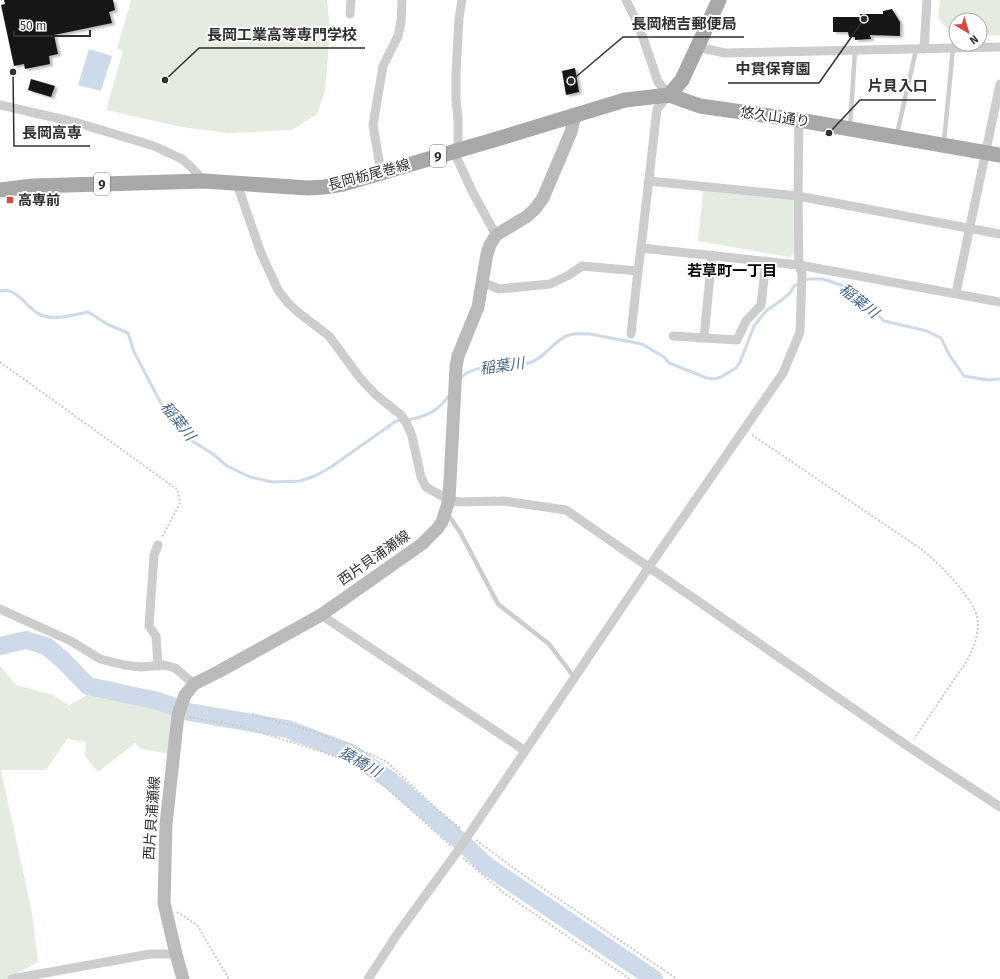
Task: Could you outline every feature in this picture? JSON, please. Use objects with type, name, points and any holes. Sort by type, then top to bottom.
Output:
[{"type":"main road","points":[[669,95],[682,80],[719,0]]},
{"type":"main road","name":"長岡栃尾巻線","points":[[0,190],[33,186],[204,181],[308,188],[324,187],[343,184],[380,172],[454,152],[625,100],[669,95]]},
{"type":"main road","name":"悠久山通り","points":[[669,95],[700,106],[850,128],[993,154]]},
{"type":"main road","points":[[496,235],[526,218],[543,198],[571,132],[575,115]]},
{"type":"main road","name":"西片貝浦瀬線","points":[[183,979],[164,903],[166,824],[178,715],[185,695],[194,684],[321,615],[422,544],[442,522],[448,506],[456,367],[458,356],[478,308],[487,254],[496,235]]},
{"type":"street","points":[[350,0],[350,14]]},
{"type":"street","points":[[380,172],[373,125],[383,66],[398,36],[401,22],[402,0]]},
{"type":"street","points":[[462,0],[459,18],[456,73],[458,144],[454,152],[473,193],[496,235]]},
{"type":"street","points":[[626,0],[639,26],[658,82],[669,95],[657,110],[631,334]]},
{"type":"street","points":[[920,50],[927,0]]},
{"type":"street","points":[[697,47],[725,53],[948,48]]},
{"type":"street","points":[[988,47],[1000,47]]},
{"type":"street","points":[[956,293],[970,229],[993,154],[1000,84]]},
{"type":"street","points":[[0,105],[78,123],[154,146],[182,159],[204,181]]},
{"type":"street","points":[[368,979],[398,933],[457,852],[524,750],[783,373],[800,332],[802,274],[799,265],[799,120]]},
{"type":"street","points":[[649,181],[798,196],[1000,234]]},
{"type":"street","points":[[237,184],[262,253],[278,290],[288,303],[299,313],[329,336],[360,378],[376,395],[401,415],[412,436],[423,482],[426,487],[448,506],[458,502],[504,501],[566,510],[909,747],[1000,807]]},
{"type":"street","points":[[641,248],[799,265],[1000,302]]},
{"type":"street","points":[[704,338],[712,255]]},
{"type":"street","points":[[673,336],[737,340],[746,321],[761,305],[766,261]]},
{"type":"street","points":[[482,282],[499,289],[550,284],[569,275],[582,266],[638,271]]},
{"type":"street","points":[[158,545],[154,556],[149,626],[156,636],[158,665]]},
{"type":"street","points":[[0,609],[71,642],[100,659],[124,665],[141,667],[164,665],[175,668],[194,684]]},
{"type":"street","points":[[321,615],[524,750]]},
{"type":"street","points":[[12,979],[150,954],[176,954]]},
{"type":"lane","points":[[896,136],[920,50]]},
{"type":"lane","points":[[850,128],[855,51]]},
{"type":"lane","points":[[944,145],[953,52]]},
{"type":"lane","points":[[448,506],[498,604],[549,644],[574,677]]},
{"type":"path","points":[[0,362],[178,490],[180,503],[158,545]]},
{"type":"path","points":[[744,430],[921,549],[937,562],[974,608],[978,617],[978,627],[977,636],[970,656],[909,747]]},
{"type":"path","points":[[252,714],[314,732],[359,749],[387,762],[438,810],[468,834],[519,872],[677,979]]},
{"type":"path","points":[[178,715],[240,726],[351,762],[382,784],[483,876],[504,893],[630,979]]},
{"type":"path","points":[[164,903],[197,925],[229,979]]},
{"type":"shaded area","points":[[131,0],[327,0],[330,31],[325,91],[317,114],[292,130],[228,133],[181,127],[106,110],[123,51],[117,49]]},
{"type":"shaded area","points":[[940,0],[1000,0],[1000,35],[988,35],[988,12],[948,12],[948,30],[938,18]]},
{"type":"shaded area","points":[[703,191],[793,200],[795,252],[790,257],[698,241]]},
{"type":"shaded area","points":[[0,666],[16,685],[53,695],[69,705],[93,692],[168,709],[172,721],[170,754],[141,749],[135,743],[98,772],[85,756],[86,742],[67,739],[46,770],[1,770],[32,913],[38,962],[7,979],[0,979]]},
{"type":"water","points":[[89,49],[112,56],[101,91],[78,85]]},
{"type":"building","points":[[4,0],[113,0],[115,10],[109,12],[112,23],[54,35],[58,54],[49,56],[50,64],[25,69],[24,64],[14,66],[1,5],[5,4]]},
{"type":"building","points":[[892,9],[900,22],[900,36],[870,35],[871,39],[855,40],[855,37],[849,37],[848,32],[833,32],[833,17],[861,17],[860,14],[883,14],[883,11]]},
{"type":"building","points":[[575,68],[579,92],[566,95],[562,71]]},
{"type":"building","points":[[31,79],[55,86],[51,97],[28,90]]},
{"type":"waterway","name":"稲葉川","points":[[460,379],[473,370],[492,366],[521,364],[535,361],[563,337],[571,334],[590,334],[642,344],[664,357],[669,363],[707,378],[715,379],[736,368],[740,362],[754,326],[766,311],[790,293],[794,286],[808,279],[823,279],[844,286],[851,290],[884,321],[927,331],[941,338],[950,356],[964,376],[988,380],[1000,379]]},
{"type":"waterway","name":"稲葉川","points":[[0,291],[13,292],[37,313],[47,317],[70,316],[88,312],[107,324],[128,333],[134,352],[162,405],[189,439],[213,454],[227,466],[250,477],[272,482],[300,481],[315,476],[331,467],[396,421],[401,420]]},
{"type":"waterway","name":"稲葉川","points":[[407,420],[432,412],[442,404],[450,394]]},
{"type":"waterway","name":"猿橋川","points":[[0,646],[26,640],[46,646],[63,660],[88,686],[158,701],[189,712],[287,729],[349,752],[390,780],[487,866],[654,979]]},
{"type":"place","name":"中貫保育園","points":[[864,19]]},
{"type":"place","name":"長岡高専","points":[[13,72]]},
{"type":"place","name":"長岡工業高等専門学校","points":[[165,80]]},
{"type":"place","name":"長岡栖吉郵便局","points":[[571,81]]},
{"type":"place","name":"片貝入口","points":[[829,133]]},
{"type":"place","name":"高専前","points":[[10,200]]},
{"type":"district","name":"若草町一丁目","points":[[732,271]]}]
